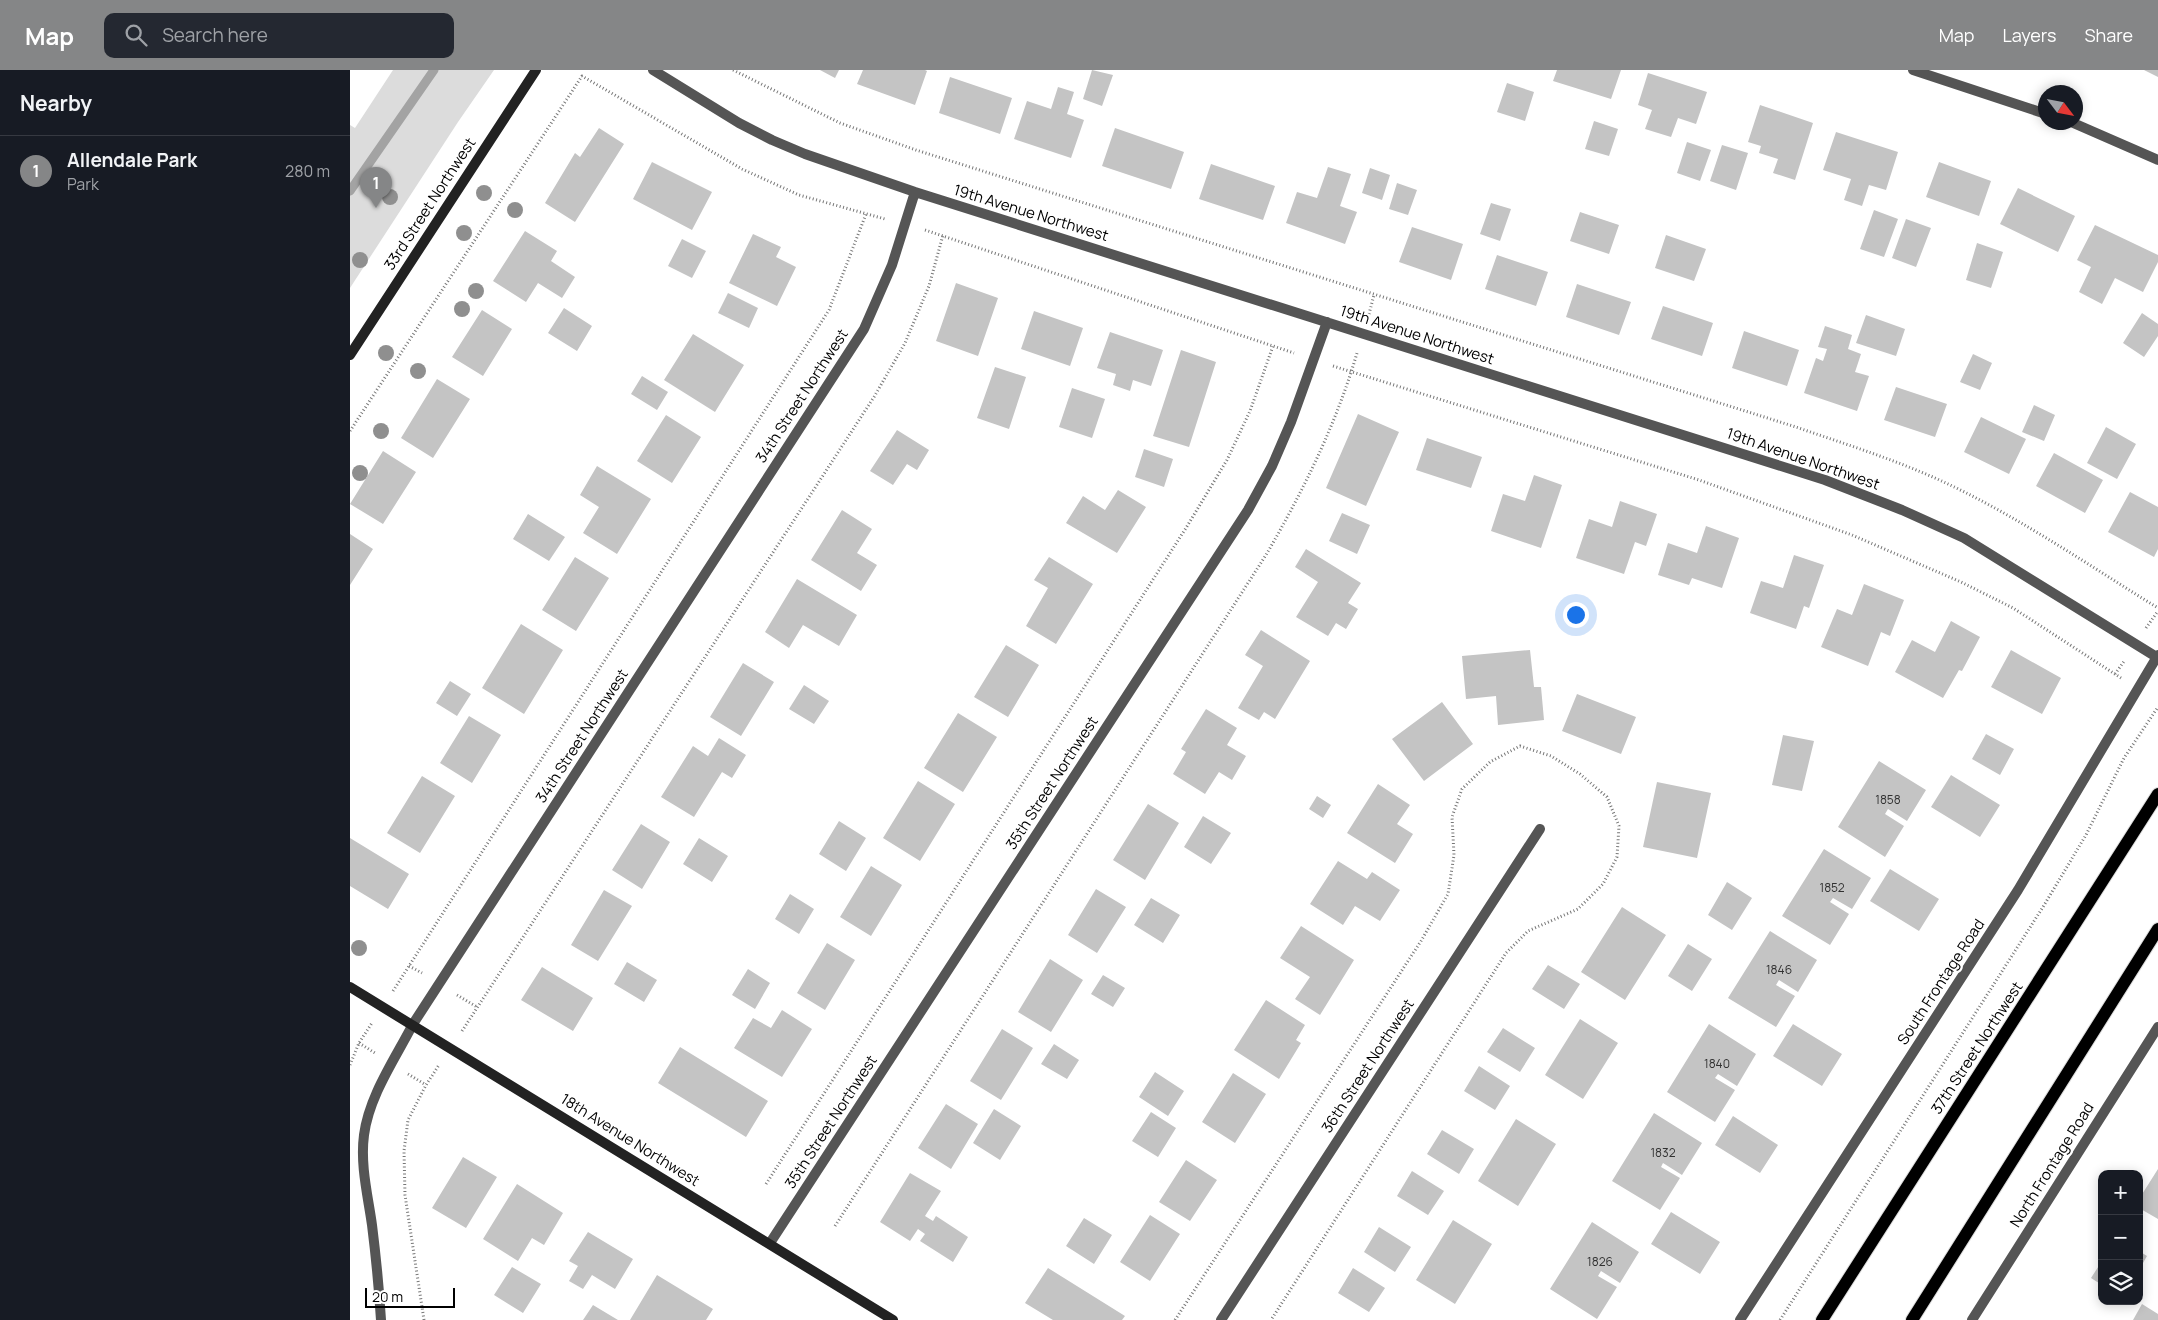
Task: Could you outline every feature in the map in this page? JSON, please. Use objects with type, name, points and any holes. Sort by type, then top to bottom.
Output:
[{"type":"main road","name":"33rd Street Northwest","points":[[350,355],[536,70]]},
{"type":"main road","name":"37th Street Northwest","points":[[1822,1320],[2158,794]]},
{"type":"main road","points":[[1912,1320],[2158,929]]},
{"type":"main road","name":"18th Avenue Northwest","points":[[350,987],[893,1320]]},
{"type":"street","name":"19th Avenue Northwest","points":[[653,70],[738,123],[805,154],[915,192],[1826,480],[1902,510],[1964,538],[2158,657]]},
{"type":"street","points":[[1913,70],[2038,111]]},
{"type":"street","points":[[2083,127],[2158,160]]},
{"type":"street","name":"34th Street Northwest","points":[[381,1320],[377,1259],[363,1159],[364,1134],[370,1110],[383,1080],[413,1024],[864,329],[892,265],[915,192]]},
{"type":"street","name":"35th Street Northwest","points":[[770,1243],[1248,510],[1272,466],[1291,422],[1327,322]]},
{"type":"street","name":"South Frontage Road","points":[[1740,1320],[2018,890],[2158,657]]},
{"type":"street","name":"36th Street Northwest","points":[[1220,1320],[1540,829]]},
{"type":"street","name":"North Frontage Road","points":[[1972,1320],[2158,1027]]},
{"type":"path","points":[[733,70],[840,123],[916,150],[1786,424],[1875,454],[1935,478],[2009,515],[2158,608]]},
{"type":"path","points":[[350,431],[582,76],[742,169],[799,195],[866,214],[829,310],[409,966]]},
{"type":"path","points":[[477,1007],[874,397],[905,343],[929,286],[943,235],[1273,346],[1250,411],[1227,460],[1186,528],[766,1184]]},
{"type":"path","points":[[834,1226],[1266,555],[1303,490],[1326,440],[1351,372],[1699,480],[1852,535],[1961,582],[2013,608],[2138,689]]},
{"type":"path","points":[[1780,1320],[2043,907],[2086,835],[2124,758],[2158,708]]},
{"type":"path","points":[[350,1064],[358,1043]]},
{"type":"path","points":[[424,1320],[405,1195],[404,1151],[408,1120],[426,1085]]},
{"type":"shaded area","points":[[393,70],[494,70],[350,288],[350,125],[355,128]]},
{"type":"building","points":[[820,70],[839,70],[835,78]]},
{"type":"building","points":[[863,70],[927,71],[915,105],[857,84]]},
{"type":"building","points":[[1092,70],[1113,75],[1102,106],[1083,99]]},
{"type":"building","points":[[1557,70],[1621,70],[1611,99],[1553,81]]},
{"type":"building","points":[[2144,70],[2158,70],[2158,77]]},
{"type":"building","points":[[1648,73],[1707,92],[1696,124],[1678,118],[1671,137],[1645,129],[1652,110],[1638,105]]},
{"type":"building","points":[[950,77],[1012,98],[1000,134],[939,113]]},
{"type":"building","points":[[1507,83],[1534,92],[1525,121],[1497,112]]},
{"type":"building","points":[[1058,87],[1074,92],[1067,114],[1084,120],[1071,158],[1014,139],[1027,101],[1051,109]]},
{"type":"building","points":[[1760,105],[1813,123],[1795,180],[1773,173],[1778,159],[1759,153],[1761,146],[1748,142]]},
{"type":"building","points":[[1594,121],[1618,129],[1609,156],[1585,149]]},
{"type":"building","points":[[599,128],[624,144],[575,222],[545,203],[575,153],[580,157]]},
{"type":"building","points":[[1115,128],[1184,152],[1171,189],[1102,166]]},
{"type":"building","points":[[1836,132],[1898,152],[1886,190],[1869,185],[1862,206],[1844,200],[1851,179],[1823,170]]},
{"type":"building","points":[[1687,142],[1711,150],[1700,181],[1677,173]]},
{"type":"building","points":[[1722,145],[1748,153],[1736,190],[1710,181]]},
{"type":"building","points":[[652,162],[712,192],[692,230],[633,199]]},
{"type":"building","points":[[1939,162],[1991,181],[1979,216],[1926,197]]},
{"type":"building","points":[[1211,164],[1275,186],[1263,220],[1199,199]]},
{"type":"building","points":[[1328,167],[1351,174],[1340,206],[1357,212],[1345,244],[1286,223],[1297,192],[1317,198]]},
{"type":"building","points":[[1370,168],[1390,175],[1382,200],[1362,193]]},
{"type":"building","points":[[1397,183],[1417,190],[1408,215],[1389,209]]},
{"type":"building","points":[[2018,188],[2075,216],[2058,252],[2000,224]]},
{"type":"building","points":[[1491,203],[1511,209],[1500,241],[1480,234]]},
{"type":"building","points":[[1874,210],[1898,219],[1884,257],[1860,249]]},
{"type":"building","points":[[1580,212],[1619,225],[1609,254],[1570,241]]},
{"type":"building","points":[[1906,219],[1931,228],[1916,267],[1892,258]]},
{"type":"building","points":[[2095,225],[2158,255],[2158,262],[2143,292],[2115,278],[2102,304],[2079,292],[2091,267],[2077,260]]},
{"type":"building","points":[[1412,227],[1463,244],[1451,280],[1399,262]]},
{"type":"building","points":[[525,231],[557,251],[551,261],[575,277],[562,298],[538,283],[526,302],[493,281]]},
{"type":"building","points":[[753,234],[781,247],[776,257],[796,267],[777,306],[729,283]]},
{"type":"building","points":[[1666,235],[1706,249],[1694,281],[1655,268]]},
{"type":"building","points":[[682,239],[706,251],[692,278],[668,266]]},
{"type":"building","points":[[1977,243],[2003,252],[1991,288],[1966,280]]},
{"type":"building","points":[[1497,255],[1548,272],[1536,306],[1485,289]]},
{"type":"building","points":[[956,283],[998,298],[978,356],[936,341]]},
{"type":"building","points":[[1577,284],[1631,302],[1619,335],[1566,317]]},
{"type":"building","points":[[728,293],[758,308],[749,328],[718,313]]},
{"type":"building","points":[[1663,306],[1713,323],[1702,356],[1651,339]]},
{"type":"building","points":[[564,308],[592,326],[577,351],[548,333]]},
{"type":"building","points":[[482,310],[512,329],[483,376],[452,357]]},
{"type":"building","points":[[1034,311],[1083,328],[1070,366],[1021,349]]},
{"type":"building","points":[[2142,313],[2158,324],[2158,336],[2144,357],[2123,343]]},
{"type":"building","points":[[1866,315],[1905,329],[1896,356],[1856,343]]},
{"type":"building","points":[[1825,326],[1852,335],[1848,349],[1861,354],[1855,372],[1869,376],[1857,411],[1804,393],[1816,358],[1823,361],[1827,349],[1818,347]]},
{"type":"building","points":[[1744,331],[1799,350],[1787,386],[1732,368]]},
{"type":"building","points":[[1110,332],[1163,350],[1151,386],[1133,380],[1130,391],[1113,385],[1116,374],[1097,368]]},
{"type":"building","points":[[693,334],[744,365],[715,412],[664,380]]},
{"type":"building","points":[[1181,350],[1216,362],[1189,447],[1153,436]]},
{"type":"building","points":[[1973,354],[1992,363],[1980,390],[1960,382]]},
{"type":"building","points":[[995,367],[1026,377],[1009,429],[977,418]]},
{"type":"building","points":[[642,376],[668,392],[657,410],[631,394]]},
{"type":"building","points":[[437,379],[470,399],[433,458],[401,438]]},
{"type":"building","points":[[1896,387],[1947,404],[1935,437],[1884,420]]},
{"type":"building","points":[[1072,388],[1105,399],[1092,438],[1059,427]]},
{"type":"building","points":[[2034,405],[2055,415],[2044,441],[2022,432]]},
{"type":"building","points":[[1358,414],[1399,432],[1366,506],[1326,488]]},
{"type":"building","points":[[666,415],[701,437],[672,483],[637,461]]},
{"type":"building","points":[[1981,417],[2026,439],[2009,474],[1964,452]]},
{"type":"building","points":[[2106,427],[2136,444],[2117,479],[2087,463]]},
{"type":"building","points":[[897,430],[929,450],[917,470],[907,464],[893,485],[870,471]]},
{"type":"building","points":[[1427,438],[1482,457],[1471,488],[1416,470]]},
{"type":"building","points":[[1144,449],[1173,459],[1164,487],[1135,477]]},
{"type":"building","points":[[383,451],[416,472],[383,524],[350,504]]},
{"type":"building","points":[[2054,453],[2103,480],[2085,513],[2036,486]]},
{"type":"building","points":[[597,466],[651,499],[617,554],[583,533],[599,507],[580,495]]},
{"type":"building","points":[[1534,475],[1562,485],[1541,548],[1491,531],[1503,494],[1525,501]]},
{"type":"building","points":[[1118,490],[1146,507],[1117,553],[1066,523],[1083,496],[1105,510]]},
{"type":"building","points":[[2130,492],[2158,507],[2158,549],[2154,557],[2108,532]]},
{"type":"building","points":[[1620,501],[1657,514],[1646,546],[1635,542],[1624,574],[1576,558],[1589,519],[1612,527]]},
{"type":"building","points":[[842,510],[872,529],[857,553],[877,565],[861,591],[811,560]]},
{"type":"building","points":[[1342,513],[1370,525],[1357,554],[1329,541]]},
{"type":"building","points":[[528,514],[565,537],[549,561],[513,539]]},
{"type":"building","points":[[1706,526],[1739,538],[1722,588],[1692,578],[1689,585],[1658,575],[1668,543],[1697,553]]},
{"type":"building","points":[[350,534],[373,549],[350,585]]},
{"type":"building","points":[[1306,549],[1361,583],[1348,603],[1358,609],[1346,629],[1336,623],[1328,636],[1296,617],[1318,582],[1295,567]]},
{"type":"building","points":[[1794,555],[1824,565],[1809,608],[1804,606],[1796,629],[1750,613],[1761,581],[1783,588]]},
{"type":"building","points":[[575,557],[609,578],[576,631],[542,610]]},
{"type":"building","points":[[1049,557],[1093,584],[1056,644],[1026,626],[1048,588],[1034,580]]},
{"type":"building","points":[[797,579],[857,615],[839,646],[803,625],[789,648],[765,632]]},
{"type":"building","points":[[1864,584],[1904,600],[1890,636],[1881,632],[1868,666],[1821,647],[1837,609],[1852,615]]},
{"type":"building","points":[[1951,621],[1980,637],[1962,671],[1959,670],[1943,698],[1895,672],[1912,640],[1935,652]]},
{"type":"building","points":[[521,624],[563,650],[524,714],[482,688]]},
{"type":"building","points":[[1261,630],[1310,661],[1275,719],[1264,712],[1259,720],[1238,708],[1263,666],[1245,655]]},
{"type":"building","points":[[1006,645],[1039,665],[1008,717],[974,697]]},
{"type":"building","points":[[1530,650],[1534,687],[1541,687],[1544,720],[1498,725],[1496,696],[1466,699],[1462,656]]},
{"type":"building","points":[[2011,650],[2061,678],[2042,714],[1991,687]]},
{"type":"building","points":[[743,663],[774,682],[741,736],[710,717]]},
{"type":"building","points":[[450,681],[471,694],[457,716],[436,703]]},
{"type":"building","points":[[804,685],[829,701],[814,724],[789,709]]},
{"type":"building","points":[[1577,694],[1636,717],[1621,754],[1562,731]]},
{"type":"building","points":[[1442,702],[1473,744],[1424,781],[1392,739]]},
{"type":"building","points":[[1206,709],[1237,728],[1227,745],[1246,756],[1232,780],[1219,772],[1205,794],[1173,774],[1186,752],[1181,749]]},
{"type":"building","points":[[958,713],[997,737],[963,792],[924,768]]},
{"type":"building","points":[[469,716],[501,735],[472,783],[440,763]]},
{"type":"building","points":[[1986,734],[2014,749],[2000,775],[1972,759]]},
{"type":"building","points":[[1783,735],[1814,741],[1802,791],[1772,785]]},
{"type":"building","points":[[719,738],[746,755],[732,778],[722,772],[694,817],[661,797],[693,746],[708,756]]},
{"type":"building","points":[[1879,761],[1926,790],[1907,821],[1888,809],[1885,814],[1904,826],[1885,857],[1838,827]]},
{"type":"building","points":[[1951,775],[2000,805],[1980,837],[1931,807]]},
{"type":"building","points":[[422,776],[455,796],[420,853],[387,833]]},
{"type":"building","points":[[918,781],[955,804],[920,861],[883,838]]},
{"type":"building","points":[[1657,782],[1711,793],[1697,858],[1643,847]]},
{"type":"building","points":[[1378,784],[1410,805],[1397,824],[1413,834],[1395,863],[1347,833]]},
{"type":"building","points":[[1317,796],[1331,805],[1323,818],[1309,809]]},
{"type":"building","points":[[1148,804],[1179,823],[1145,880],[1113,860]]},
{"type":"building","points":[[1203,816],[1231,833],[1211,864],[1184,847]]},
{"type":"building","points":[[839,821],[866,838],[846,871],[819,854]]},
{"type":"building","points":[[641,824],[670,842],[642,889],[612,870]]},
{"type":"building","points":[[350,838],[409,874],[388,909],[350,886]]},
{"type":"building","points":[[699,838],[728,856],[712,882],[683,864]]},
{"type":"building","points":[[1824,849],[1871,878],[1852,909],[1833,898],[1830,902],[1849,914],[1830,945],[1782,916]]},
{"type":"building","points":[[1338,861],[1367,879],[1372,872],[1400,890],[1380,921],[1355,906],[1343,925],[1310,904]]},
{"type":"building","points":[[871,866],[902,885],[871,936],[840,917]]},
{"type":"building","points":[[1890,869],[1939,899],[1919,931],[1870,901]]},
{"type":"building","points":[[1727,882],[1752,898],[1732,930],[1708,915]]},
{"type":"building","points":[[1096,889],[1126,907],[1097,953],[1068,935]]},
{"type":"building","points":[[604,890],[632,906],[598,961],[571,945]]},
{"type":"building","points":[[790,894],[814,909],[799,934],[775,919]]},
{"type":"building","points":[[1151,898],[1180,915],[1163,943],[1134,925]]},
{"type":"building","points":[[1622,907],[1666,935],[1625,1000],[1581,972]]},
{"type":"building","points":[[1301,926],[1354,960],[1320,1015],[1295,999],[1310,977],[1280,958]]},
{"type":"building","points":[[1770,931],[1817,960],[1798,992],[1779,980],[1776,985],[1795,996],[1776,1027],[1728,998]]},
{"type":"building","points":[[827,943],[855,960],[825,1010],[797,993]]},
{"type":"building","points":[[1688,944],[1712,959],[1692,991],[1668,976]]},
{"type":"building","points":[[1050,959],[1083,980],[1051,1032],[1018,1012]]},
{"type":"building","points":[[627,962],[657,980],[644,1002],[614,984]]},
{"type":"building","points":[[1548,965],[1580,984],[1564,1009],[1532,989]]},
{"type":"building","points":[[542,967],[593,998],[573,1031],[521,1000]]},
{"type":"building","points":[[748,969],[770,983],[755,1009],[732,995]]},
{"type":"building","points":[[1103,975],[1125,988],[1113,1007],[1091,994]]},
{"type":"building","points":[[1266,1000],[1305,1025],[1296,1040],[1301,1043],[1279,1079],[1234,1050]]},
{"type":"building","points":[[782,1010],[812,1029],[782,1077],[734,1048],[753,1018],[771,1028]]},
{"type":"building","points":[[1580,1019],[1618,1043],[1583,1099],[1545,1075]]},
{"type":"building","points":[[1709,1024],[1756,1054],[1737,1086],[1718,1074],[1715,1078],[1735,1090],[1715,1122],[1667,1092]]},
{"type":"building","points":[[1793,1024],[1842,1054],[1822,1086],[1773,1056]]},
{"type":"building","points":[[1503,1028],[1535,1048],[1520,1072],[1487,1052]]},
{"type":"building","points":[[1002,1029],[1033,1048],[1001,1100],[970,1081]]},
{"type":"building","points":[[1054,1044],[1079,1060],[1067,1079],[1041,1064]]},
{"type":"building","points":[[680,1047],[768,1101],[746,1137],[658,1083]]},
{"type":"building","points":[[1479,1066],[1510,1086],[1495,1110],[1464,1091]]},
{"type":"building","points":[[1155,1072],[1184,1091],[1168,1116],[1139,1097]]},
{"type":"building","points":[[1233,1073],[1266,1094],[1235,1143],[1202,1122]]},
{"type":"building","points":[[946,1104],[978,1124],[951,1169],[918,1148]]},
{"type":"building","points":[[994,1109],[1021,1126],[1000,1160],[973,1143]]},
{"type":"building","points":[[1151,1112],[1176,1128],[1158,1157],[1132,1141]]},
{"type":"building","points":[[1654,1113],[1702,1143],[1682,1175],[1663,1163],[1661,1167],[1680,1178],[1660,1210],[1612,1181]]},
{"type":"building","points":[[1733,1116],[1778,1145],[1760,1173],[1715,1145]]},
{"type":"building","points":[[1516,1119],[1556,1144],[1518,1206],[1478,1181]]},
{"type":"building","points":[[1442,1130],[1474,1149],[1459,1174],[1427,1154]]},
{"type":"building","points":[[463,1157],[497,1177],[466,1228],[432,1208]]},
{"type":"building","points":[[1186,1160],[1217,1180],[1190,1221],[1159,1202]]},
{"type":"building","points":[[2158,1169],[2158,1219],[2143,1210],[2143,1193]]},
{"type":"building","points":[[1412,1171],[1444,1191],[1428,1215],[1397,1196]]},
{"type":"building","points":[[910,1173],[941,1191],[925,1216],[933,1221],[936,1216],[968,1237],[953,1262],[920,1241],[925,1234],[918,1229],[910,1241],[880,1222]]},
{"type":"building","points":[[517,1184],[563,1213],[544,1245],[532,1238],[518,1261],[483,1239]]},
{"type":"building","points":[[1671,1212],[1720,1242],[1700,1274],[1651,1244]]},
{"type":"building","points":[[1150,1215],[1180,1234],[1150,1281],[1120,1262]]},
{"type":"building","points":[[1084,1218],[1112,1235],[1094,1264],[1066,1246]]},
{"type":"building","points":[[1453,1220],[1492,1244],[1455,1304],[1416,1280]]},
{"type":"building","points":[[1592,1222],[1639,1252],[1620,1283],[1601,1271],[1598,1276],[1617,1287],[1597,1319],[1550,1289]]},
{"type":"building","points":[[1379,1227],[1411,1247],[1395,1272],[1364,1252]]},
{"type":"building","points":[[588,1232],[633,1259],[615,1289],[592,1275],[583,1289],[569,1281],[578,1266],[569,1261]]},
{"type":"building","points":[[2143,1254],[2147,1256],[2143,1263]]},
{"type":"building","points":[[512,1267],[541,1284],[523,1313],[494,1295]]},
{"type":"building","points":[[2098,1267],[2098,1282],[2091,1278]]},
{"type":"building","points":[[1048,1268],[1125,1316],[1122,1320],[1053,1320],[1025,1303]]},
{"type":"building","points":[[1353,1268],[1385,1288],[1369,1312],[1338,1293]]},
{"type":"building","points":[[657,1275],[713,1309],[706,1320],[630,1320]]},
{"type":"building","points":[[593,1305],[618,1320],[583,1320]]},
{"type":"building","points":[[2143,1305],[2158,1314],[2158,1320],[2133,1320]]},
{"type":"waterway","points":[[350,191],[434,70]]},
{"type":"place","name":"Allendale Park","points":[[376,208]]}]
